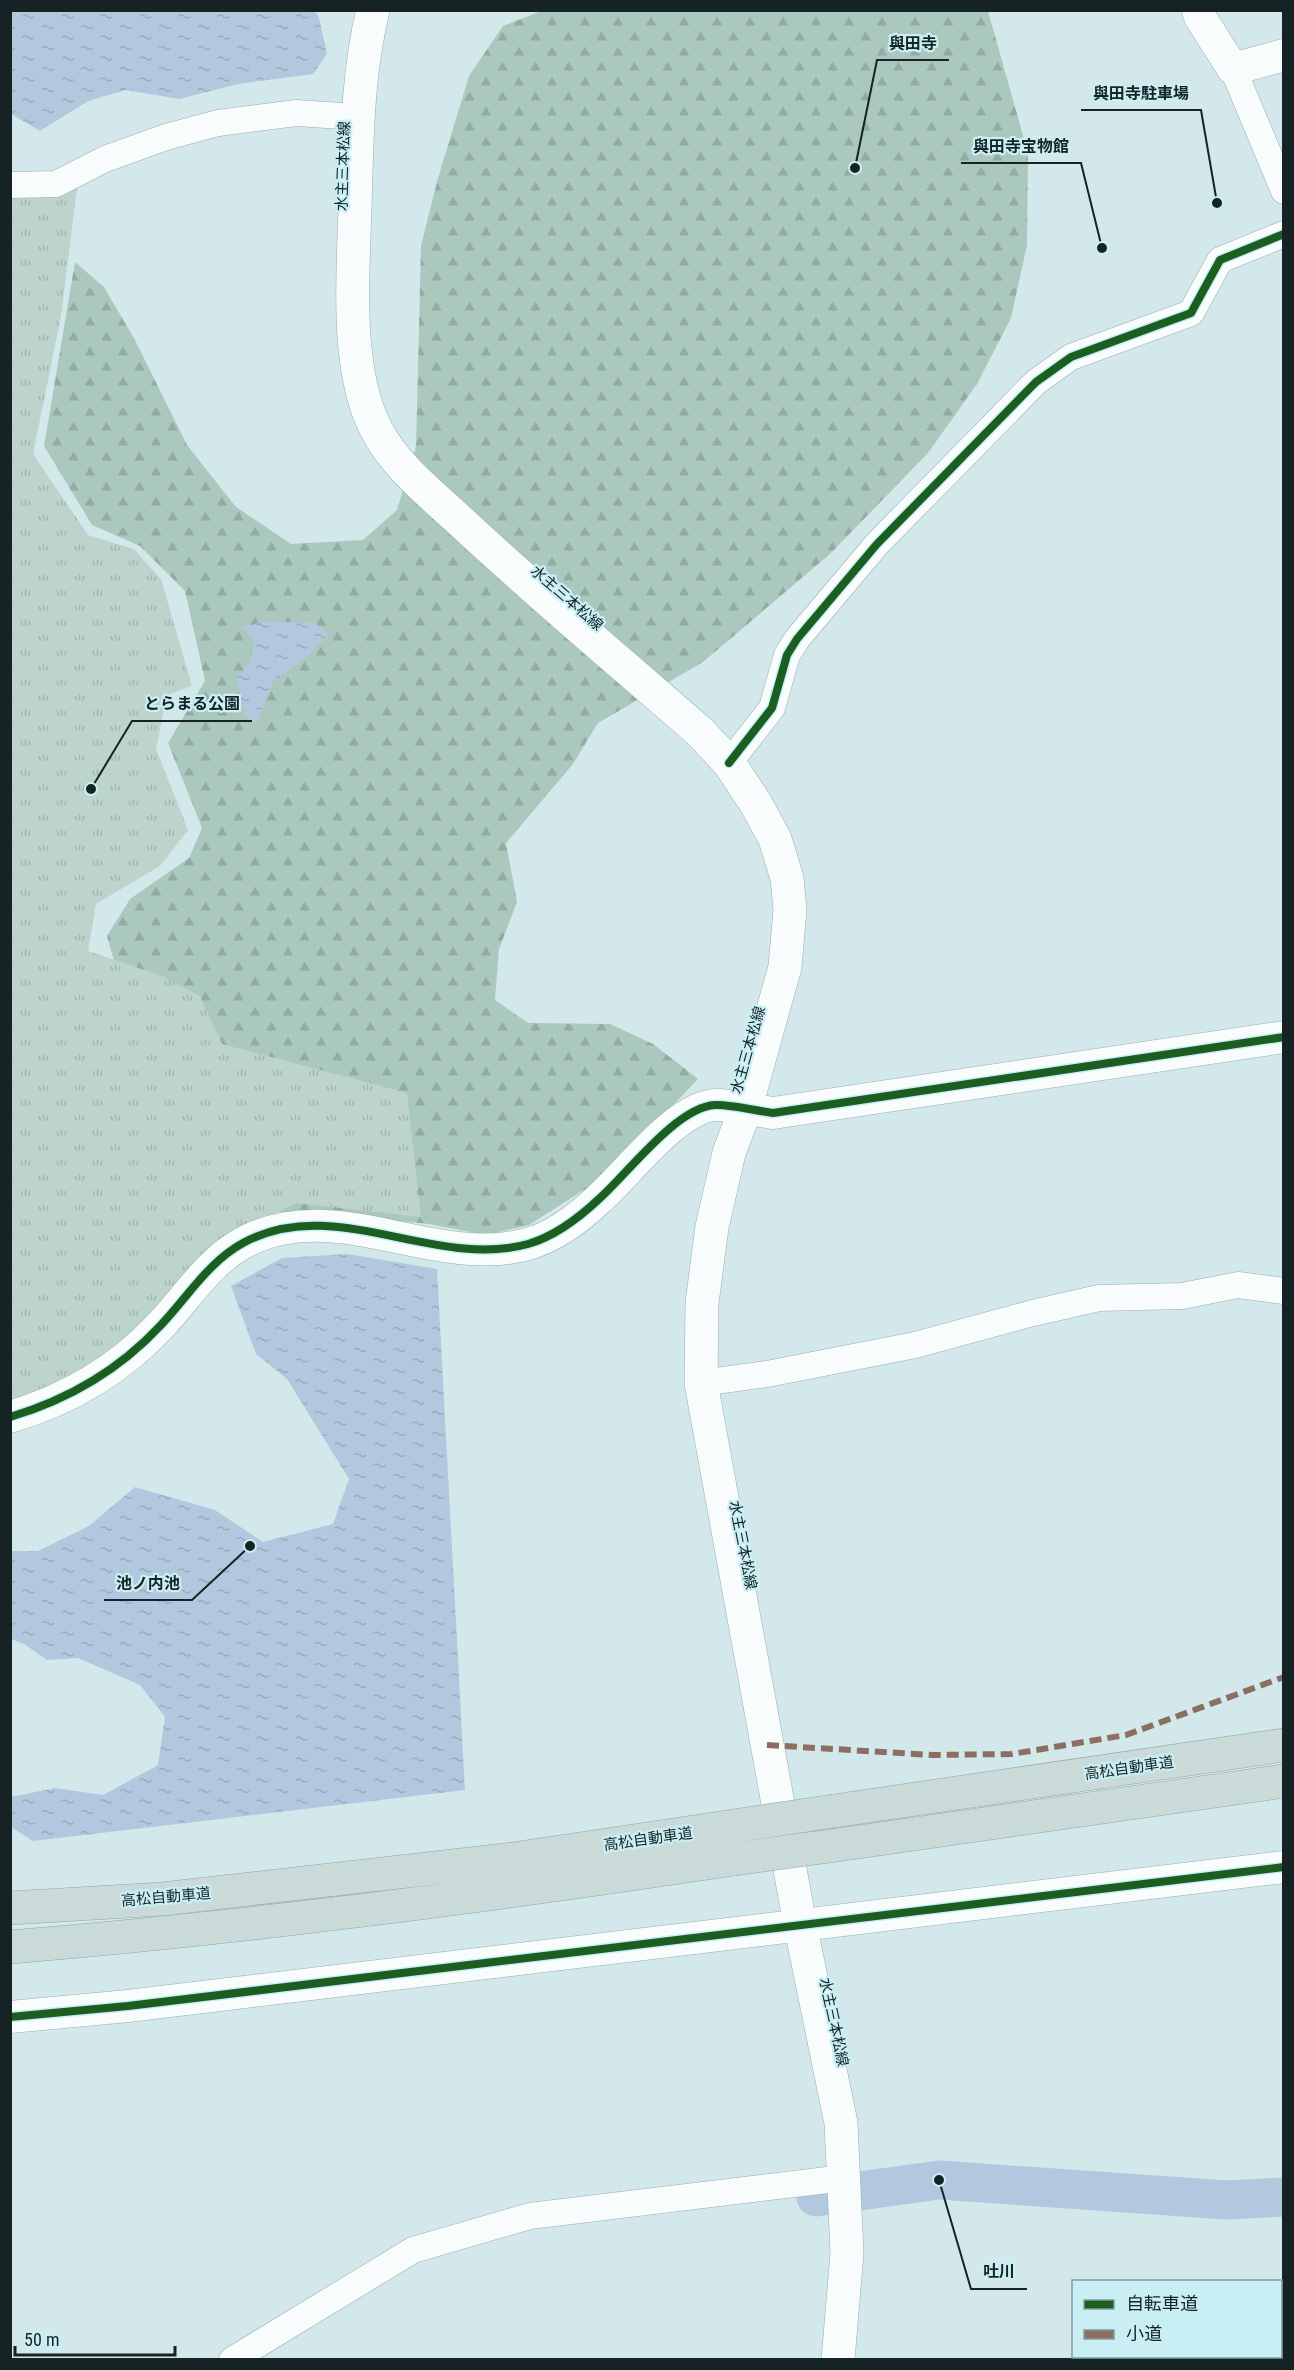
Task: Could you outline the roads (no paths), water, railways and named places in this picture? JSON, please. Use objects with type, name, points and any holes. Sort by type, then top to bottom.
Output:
[{"type":"highway","name":"高松自動車道","points":[[10,1908],[186,1896],[513,1859],[1284,1745]]},
{"type":"highway","points":[[10,1947],[161,1935],[518,1892],[1284,1781]]},
{"type":"main road","name":"水主三本松線","points":[[373,10],[358,117],[352,304],[356,351],[363,391],[376,428],[402,467],[490,550],[700,732],[729,764],[756,804],[775,839],[787,878],[790,910],[785,967],[745,1110],[729,1153],[712,1227],[702,1303],[701,1383],[800,1924],[841,2122],[847,2253],[838,2360]]},
{"type":"street","points":[[1198,10],[1200,17],[1233,69],[1284,191]]},
{"type":"street","points":[[1233,69],[1284,55]]},
{"type":"street","points":[[10,185],[56,184],[105,159],[166,137],[218,123],[296,113],[358,117]]},
{"type":"street","points":[[729,764],[772,708],[787,655],[797,639],[877,544],[1036,381],[1071,357],[1191,313],[1220,260],[1284,234]]},
{"type":"street","points":[[10,1417],[64,1397],[107,1372],[132,1354],[160,1326],[211,1267],[234,1248],[257,1236],[292,1228],[324,1226],[366,1230],[476,1249],[528,1244],[555,1233],[577,1218],[674,1124],[701,1108],[715,1105],[773,1113],[1284,1037]]},
{"type":"street","points":[[701,1383],[767,1374],[915,1344],[1099,1298],[1182,1296],[1238,1285],[1284,1291]]},
{"type":"street","points":[[10,2017],[139,2004],[1284,1867]]},
{"type":"street","points":[[232,2360],[412,2250],[530,2216],[844,2178]]},
{"type":"water","points":[[11,11],[315,11],[319,18],[327,54],[313,74],[238,84],[179,99],[126,90],[88,101],[40,131],[11,114]]},
{"type":"water","points":[[267,621],[315,623],[328,633],[306,658],[273,681],[257,724],[246,716],[236,678],[246,669],[255,644],[242,627]]},
{"type":"water","points":[[348,1254],[437,1269],[465,1790],[33,1841],[11,1827],[11,1797],[55,1788],[103,1795],[158,1765],[165,1717],[140,1685],[78,1658],[47,1660],[24,1644],[11,1639],[11,1551],[38,1551],[89,1526],[135,1487],[215,1510],[263,1542],[333,1524],[349,1479],[287,1379],[256,1354],[231,1286],[282,1258]]},
{"type":"waterway","points":[[816,2197],[939,2180],[1227,2200],[1284,2197]]},
{"type":"place","name":"與田寺","points":[[855,168]]},
{"type":"place","name":"與田寺駐車場","points":[[1217,203]]},
{"type":"place","name":"與田寺宝物館","points":[[1102,248]]},
{"type":"place","name":"とらまる公園","points":[[91,789]]},
{"type":"place","name":"池ノ内池","points":[[250,1546]]},
{"type":"place","name":"吐川","points":[[939,2180]]}]
